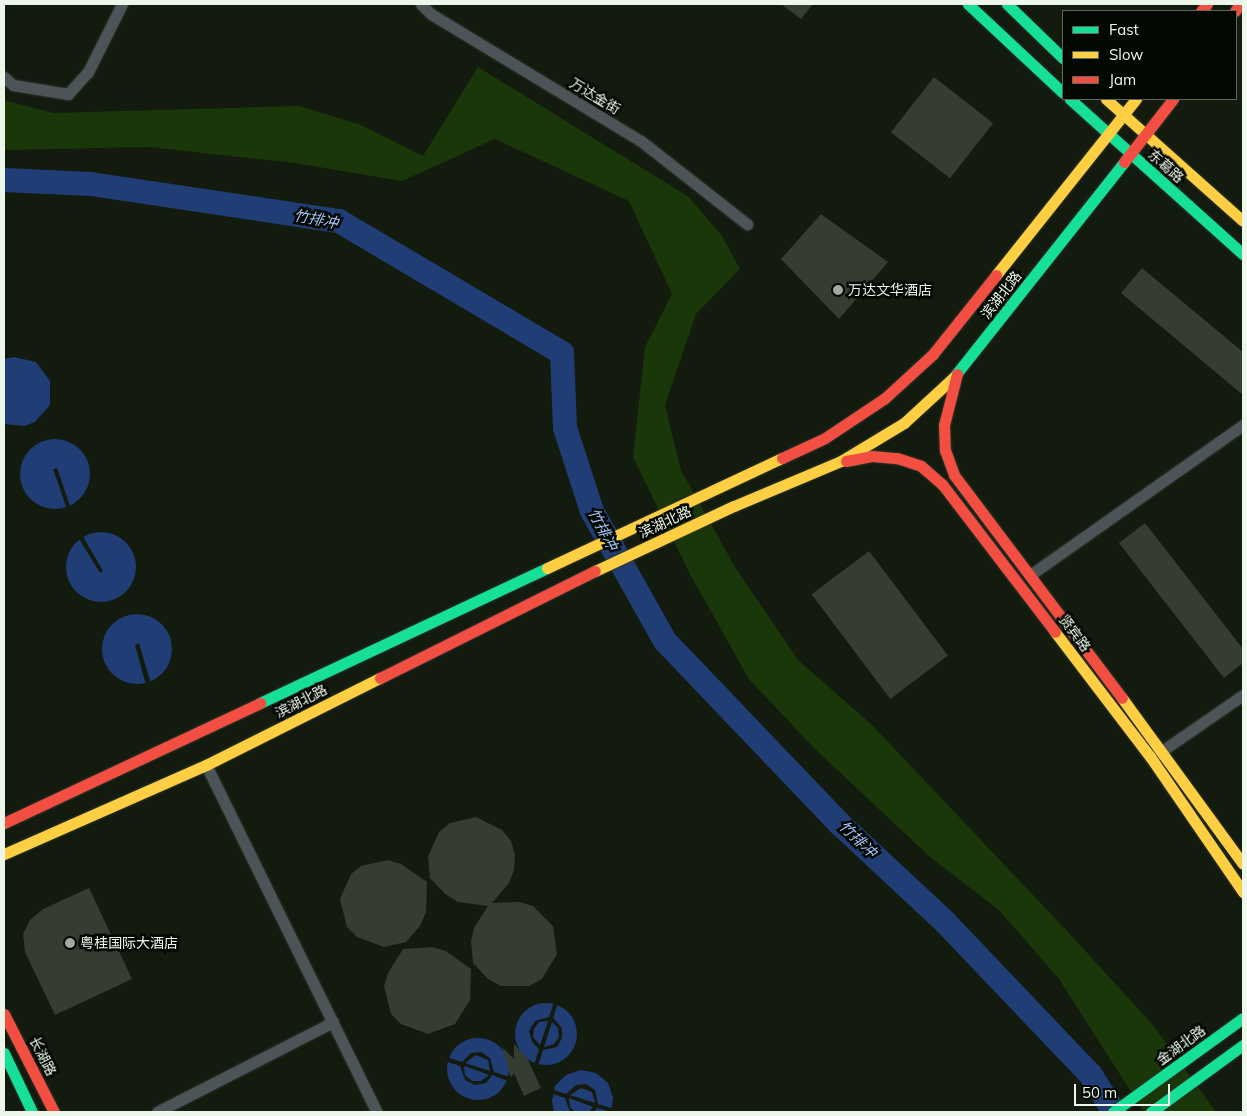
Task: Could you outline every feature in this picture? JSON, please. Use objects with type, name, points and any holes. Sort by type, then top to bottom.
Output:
[{"type":"main road","points":[[968,4],[1062,92]]},
{"type":"main road","points":[[1007,4],[1062,57]]},
{"type":"main road","name":"东葛路","points":[[1071,100],[1243,254]]},
{"type":"main road","name":"东葛路","points":[[1107,100],[1243,221]]},
{"type":"main road","name":"滨湖北路","points":[[4,823],[825,438],[885,398],[932,354],[1135,100]]},
{"type":"main road","name":"滨湖北路","points":[[4,854],[206,765],[552,591],[734,506],[841,461],[904,423],[957,374],[1146,136],[1171,100]]},
{"type":"main road","name":"贤宾路","points":[[957,374],[944,425],[945,450],[954,475],[1162,751],[1243,864]]},
{"type":"main road","name":"贤宾路","points":[[841,461],[872,456],[897,458],[921,466],[942,484],[1151,758],[1243,892]]},
{"type":"main road","name":"长湖路","points":[[4,1014],[54,1112]]},
{"type":"main road","name":"金湖北路","points":[[1113,1112],[1243,1018]]},
{"type":"main road","points":[[1150,1112],[1243,1044]]},
{"type":"main road","points":[[4,1053],[32,1112]]},
{"type":"street","points":[[4,77],[13,85],[68,94],[88,72],[122,4]]},
{"type":"street","name":"万达金街","points":[[421,4],[431,14],[641,141],[747,224]]},
{"type":"street","points":[[1030,575],[1243,425]]},
{"type":"street","points":[[1151,758],[1243,695]]},
{"type":"street","points":[[206,765],[377,1112]]},
{"type":"street","points":[[157,1112],[333,1022]]},
{"type":"green space","points":[[478,67],[689,197],[722,236],[740,269],[696,314],[665,405],[681,470],[735,567],[798,660],[872,725],[1067,931],[1153,1025],[1216,1112],[1144,1112],[1059,979],[999,910],[930,857],[813,747],[749,679],[691,576],[633,457],[645,347],[672,294],[629,201],[495,139],[402,181],[295,163],[150,147],[4,150],[4,100],[53,113],[299,106],[361,125],[423,156]]},
{"type":"water","points":[[14,357],[36,362],[50,381],[50,405],[35,422],[24,426],[4,424],[4,359]]},
{"type":"water","points":[[55,439],[68,442],[80,449],[87,461],[90,474],[87,487],[80,499],[68,506],[55,509],[42,506],[30,499],[23,487],[20,474],[23,461],[30,449],[42,442]]},
{"type":"water","points":[[101,532],[114,535],[126,542],[133,554],[136,567],[133,580],[126,592],[114,599],[101,602],[88,599],[76,592],[69,580],[66,567],[69,554],[76,542],[88,535]]},
{"type":"water","points":[[137,614],[150,617],[162,624],[169,636],[172,649],[169,662],[162,674],[150,681],[137,684],[124,681],[112,674],[105,662],[102,649],[105,636],[112,624],[124,617]]},
{"type":"water","points":[[546,1003],[558,1006],[568,1012],[574,1022],[577,1034],[574,1046],[568,1056],[558,1062],[546,1065],[534,1062],[524,1056],[518,1046],[515,1034],[518,1022],[524,1012],[534,1006]]},
{"type":"water","points":[[478,1038],[490,1041],[500,1047],[506,1057],[509,1069],[506,1081],[500,1091],[490,1097],[478,1100],[466,1097],[456,1091],[450,1081],[447,1069],[450,1057],[456,1047],[466,1041]]},
{"type":"water","points":[[581,1070],[596,1073],[608,1083],[613,1098],[611,1112],[554,1112],[552,1101],[555,1086],[566,1075]]},
{"type":"pier","points":[[57,468],[71,508],[67,509],[53,469]]},
{"type":"pier","points":[[82,535],[103,571],[100,573],[78,537]]},
{"type":"pier","points":[[139,643],[151,684],[146,685],[135,645]]},
{"type":"pier","points":[[554,1002],[558,1003],[553,1018],[562,1028],[562,1038],[557,1047],[543,1050],[538,1066],[534,1065],[539,1049],[532,1042],[529,1031],[535,1021],[549,1017]],"holes":[[[548,1021],[540,1045],[533,1037],[534,1029],[539,1022]],[[552,1022],[558,1028],[559,1037],[554,1044],[544,1047]]]},
{"type":"pier","points":[[481,1052],[490,1058],[494,1072],[510,1077],[508,1081],[492,1075],[486,1083],[475,1085],[465,1080],[460,1066],[445,1061],[447,1057],[462,1062],[471,1053]],"holes":[[[476,1055],[488,1060],[490,1071],[465,1063]],[[465,1066],[489,1075],[481,1081],[472,1081],[465,1075]]]},
{"type":"pier","points":[[586,1084],[595,1090],[598,1104],[614,1109],[613,1112],[597,1108],[594,1112],[589,1112],[593,1107],[569,1098],[570,1107],[575,1112],[570,1112],[565,1098],[550,1093],[551,1089],[566,1094],[576,1085]],"holes":[[[581,1088],[592,1092],[595,1103],[570,1095]]]},
{"type":"building","points":[[781,4],[813,4],[801,19]]},
{"type":"building","points":[[934,77],[993,123],[950,178],[891,132]]},
{"type":"building","name":"万达文华酒店","points":[[821,214],[888,262],[839,319],[781,259]]},
{"type":"building","points":[[1142,268],[1243,352],[1243,395],[1121,293]]},
{"type":"building","points":[[1145,523],[1243,649],[1243,663],[1224,678],[1119,543]]},
{"type":"building","points":[[869,551],[948,656],[890,699],[811,594]]},
{"type":"building","points":[[476,817],[502,830],[511,841],[515,855],[514,870],[509,883],[492,903],[519,902],[533,906],[553,926],[557,954],[542,979],[529,986],[501,986],[488,979],[473,963],[471,941],[474,928],[488,906],[458,902],[445,894],[430,878],[428,857],[439,832],[450,823]]},
{"type":"building","points":[[388,860],[401,864],[427,882],[426,912],[420,926],[406,942],[384,947],[357,937],[347,927],[340,899],[351,874],[361,866]]},
{"type":"building","name":"粤桂国际大酒店","points":[[89,888],[132,979],[55,1015],[25,952],[23,934],[30,920],[43,909]]},
{"type":"building","points":[[432,947],[446,951],[471,969],[470,1000],[455,1024],[428,1034],[401,1024],[391,1014],[384,986],[388,973],[403,949]]},
{"type":"building","points":[[514,1044],[527,1058],[541,1088],[524,1096],[514,1073],[511,1078],[502,1047],[514,1059]]},
{"type":"waterway","name":"竹排冲","points":[[4,180],[91,184],[339,221],[562,353],[565,428],[592,511],[665,641],[840,824],[946,923],[1091,1075],[1114,1112]]},
{"type":"traffic: fast","points":[[968,4],[1062,92]]},
{"type":"traffic: fast","points":[[1007,4],[1062,57]]},
{"type":"traffic: fast","points":[[1071,100],[1243,254]]},
{"type":"traffic: fast","points":[[953,378],[1124,162]]},
{"type":"traffic: fast","points":[[260,703],[547,568]]},
{"type":"traffic: fast","points":[[1113,1112],[1243,1018]]},
{"type":"traffic: fast","points":[[1151,1112],[1243,1045]]},
{"type":"traffic: fast","points":[[4,1053],[32,1112]]},
{"type":"traffic: slow","points":[[1107,100],[1243,221]]},
{"type":"traffic: slow","points":[[996,275],[1135,100]]},
{"type":"traffic: slow","points":[[595,571],[734,506],[841,461],[904,423],[953,378]]},
{"type":"traffic: slow","points":[[547,568],[782,458]]},
{"type":"traffic: slow","points":[[1055,632],[1151,758],[1243,892]]},
{"type":"traffic: slow","points":[[4,854],[206,765],[380,678]]},
{"type":"traffic: slow","points":[[1122,698],[1243,864]]},
{"type":"traffic: jam","points":[[1202,10],[1207,4]]},
{"type":"traffic: jam","points":[[1236,10],[1240,4]]},
{"type":"traffic: jam","points":[[1124,162],[1172,100]]},
{"type":"traffic: jam","points":[[782,458],[825,438],[885,398],[933,354],[996,275]]},
{"type":"traffic: jam","points":[[957,374],[944,425],[945,450],[954,475],[1122,698]]},
{"type":"traffic: jam","points":[[846,461],[872,456],[897,458],[921,466],[942,484],[1055,632]]},
{"type":"traffic: jam","points":[[380,678],[595,571]]},
{"type":"traffic: jam","points":[[4,823],[260,703]]},
{"type":"traffic: jam","points":[[4,1014],[54,1112]]},
{"type":"place","name":"万达文华酒店","points":[[838,290]]},
{"type":"place","name":"粤桂国际大酒店","points":[[70,943]]}]
